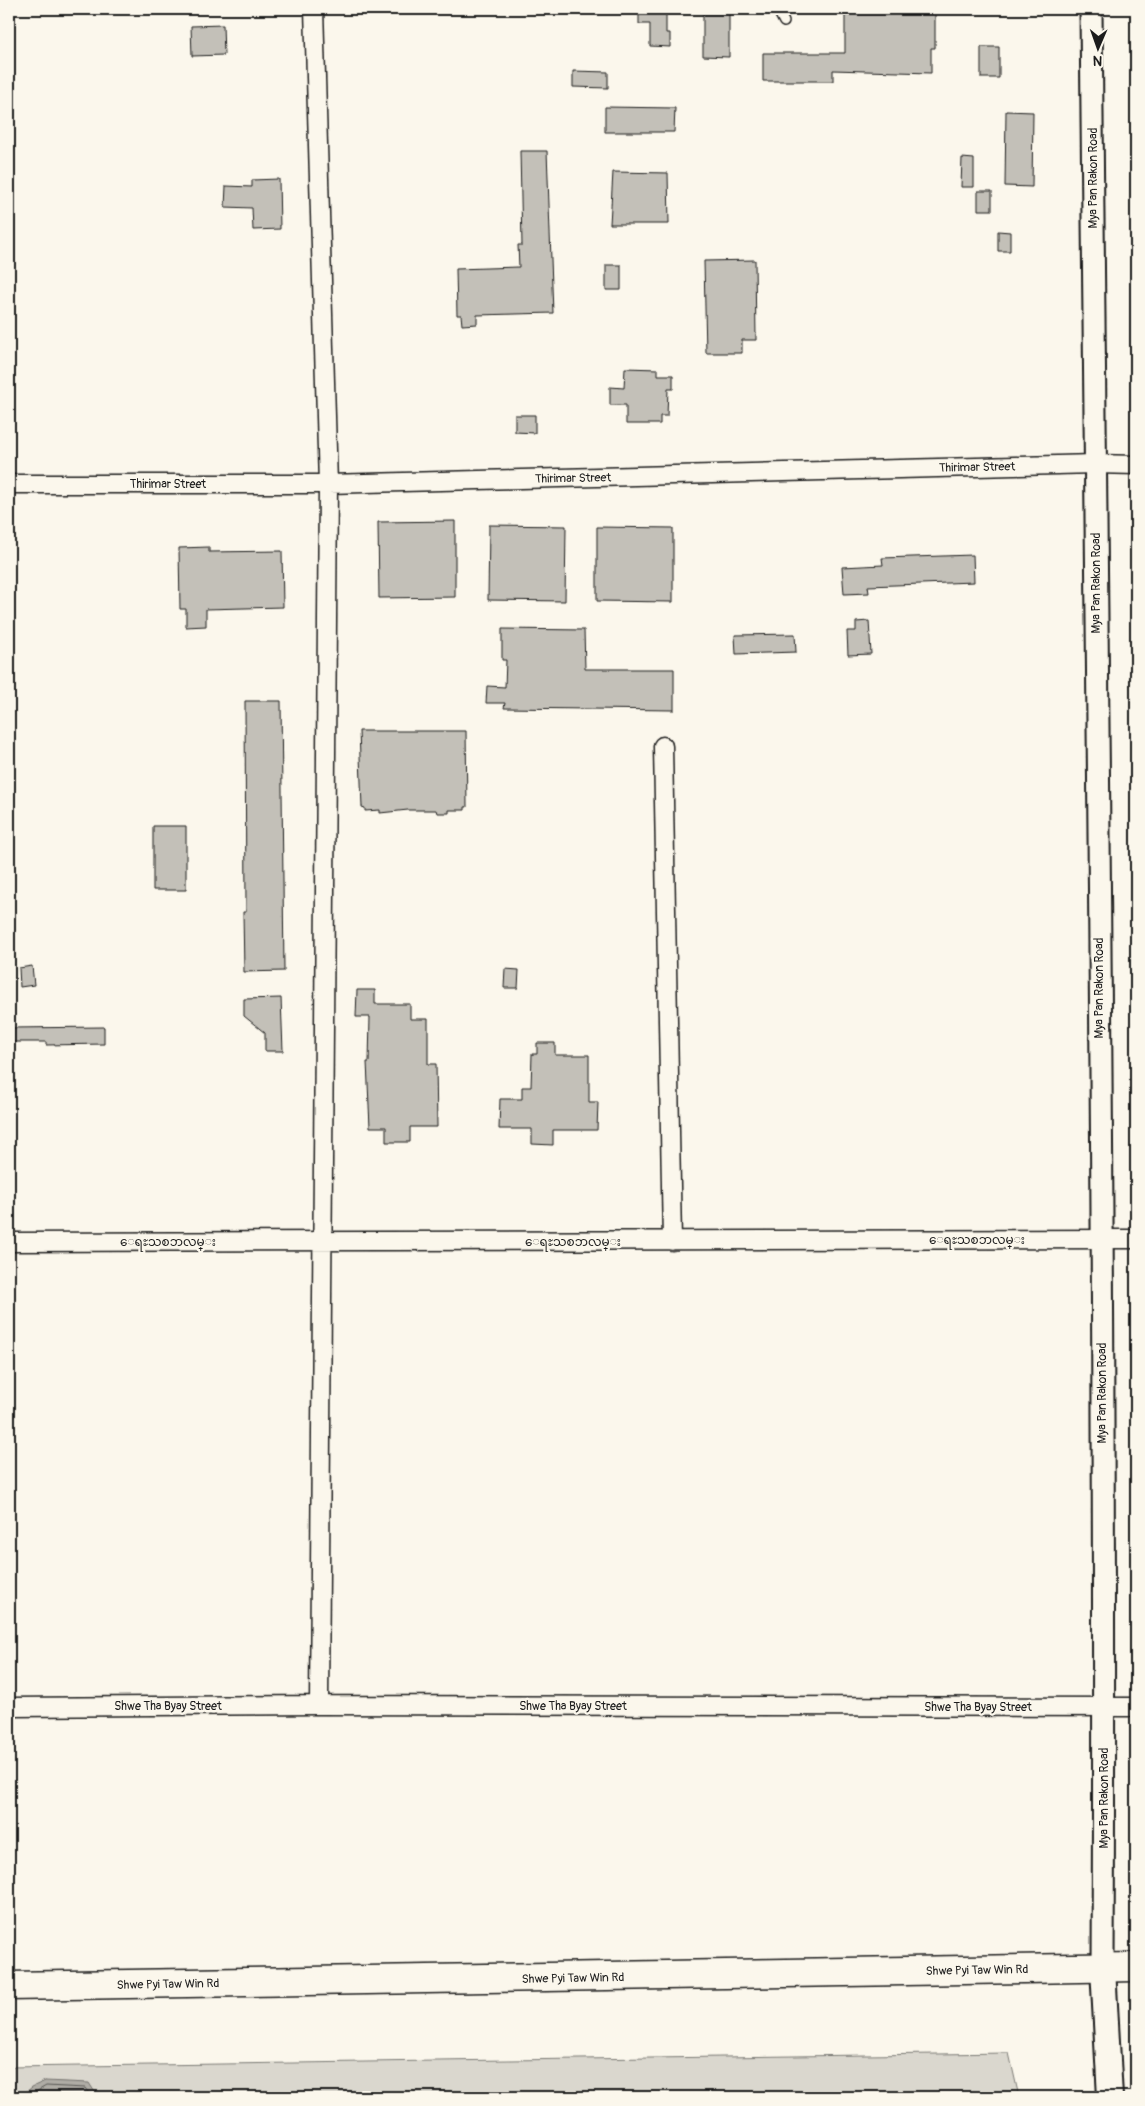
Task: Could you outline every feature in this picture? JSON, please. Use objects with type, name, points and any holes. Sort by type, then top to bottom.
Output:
[{"type":"main road","name":"Shwe Pyi Taw Win Rd","points":[[9,1986],[1136,1967]]},
{"type":"main road","points":[[1103,1968],[1110,2097]]},
{"type":"street","points":[[314,9],[328,484],[319,1705]]},
{"type":"street","name":"Mya Pan Rakon Road","points":[[1091,9],[1104,1708],[1103,1968]]},
{"type":"street","name":"Thirimar Street","points":[[9,484],[328,484],[1095,464],[1136,465]]},
{"type":"street","points":[[663,746],[672,1241]]},
{"type":"street","name":"ေရႊသစၥာလမ္း","points":[[9,1242],[1136,1239]]},
{"type":"street","name":"Shwe Tha Byay Street","points":[[9,1707],[319,1705],[1136,1707]]},
{"type":"lane","points":[[777,9],[784,22]]},
{"type":"shaded area","points":[[1009,2053],[1019,2097],[9,2097],[9,2067]]},
{"type":"water","points":[[45,2081],[89,2083],[98,2097],[20,2097],[32,2087]]},
{"type":"building","points":[[639,9],[666,9],[666,33],[670,33],[670,47],[650,46],[650,24],[639,24]]},
{"type":"building","points":[[703,9],[729,9],[729,57],[703,56]]},
{"type":"building","points":[[898,9],[935,10],[935,48],[931,48],[931,73],[833,70],[833,81],[763,81],[763,53],[845,53],[845,14],[898,14]]},
{"type":"building","points":[[223,25],[224,55],[192,56],[191,26]]},
{"type":"building","points":[[981,47],[999,47],[999,78],[981,78]]},
{"type":"building","points":[[573,71],[608,72],[608,88],[573,87]]},
{"type":"building","points":[[605,107],[675,108],[674,132],[605,132]]},
{"type":"building","points":[[1006,111],[1033,112],[1032,187],[1005,186]]},
{"type":"building","points":[[520,151],[547,151],[553,313],[477,315],[477,324],[462,325],[461,315],[457,315],[456,269],[519,267],[518,245],[522,245]]},
{"type":"building","points":[[962,158],[974,159],[974,187],[961,187]]},
{"type":"building","points":[[613,172],[668,173],[669,224],[610,224]]},
{"type":"building","points":[[279,179],[280,229],[253,230],[252,208],[225,207],[226,186],[252,187],[252,180]]},
{"type":"building","points":[[978,191],[992,191],[992,210],[978,210]]},
{"type":"building","points":[[998,231],[1010,232],[1010,251],[998,251]]},
{"type":"building","points":[[755,260],[756,340],[742,340],[742,353],[706,353],[704,261]]},
{"type":"building","points":[[606,265],[621,265],[621,290],[606,290]]},
{"type":"building","points":[[625,368],[658,369],[658,375],[673,375],[673,389],[668,389],[667,416],[660,416],[660,424],[626,424],[626,405],[610,405],[610,387],[624,388]]},
{"type":"building","points":[[515,415],[535,415],[535,433],[515,432]]},
{"type":"building","points":[[455,521],[455,597],[379,598],[378,522]]},
{"type":"building","points":[[489,525],[566,526],[565,601],[488,600]]},
{"type":"building","points":[[597,527],[673,528],[673,602],[597,601]]},
{"type":"building","points":[[209,547],[209,552],[282,551],[283,607],[206,609],[206,626],[186,627],[186,609],[180,609],[179,548]]},
{"type":"building","points":[[973,555],[974,582],[868,586],[869,593],[844,594],[842,567],[883,565],[882,558]]},
{"type":"building","points":[[869,621],[871,654],[848,655],[847,631],[856,631],[856,622]]},
{"type":"building","points":[[502,629],[584,630],[585,669],[674,669],[674,710],[504,708],[505,703],[486,703],[487,686],[505,687],[506,660],[502,660]]},
{"type":"building","points":[[795,634],[796,652],[736,654],[735,635]]},
{"type":"building","points":[[245,701],[281,701],[284,971],[244,972],[243,912],[246,912]]},
{"type":"building","points":[[359,731],[466,731],[467,807],[465,807],[465,810],[449,810],[449,813],[437,813],[436,810],[380,813],[380,810],[365,811],[365,808],[362,807]]},
{"type":"building","points":[[153,826],[186,826],[186,890],[153,890]]},
{"type":"building","points":[[32,966],[34,985],[20,987],[19,968]]},
{"type":"building","points":[[505,969],[519,970],[518,988],[504,988]]},
{"type":"building","points":[[357,990],[375,990],[375,1004],[410,1004],[410,1019],[428,1019],[428,1064],[436,1064],[437,1127],[410,1127],[410,1142],[386,1142],[386,1127],[370,1127],[367,1062],[369,1062],[370,1017],[356,1017]]},
{"type":"building","points":[[281,998],[283,1051],[265,1051],[265,1033],[244,1016],[244,999]]},
{"type":"building","points":[[104,1027],[104,1044],[46,1045],[46,1042],[11,1042],[11,1028]]},
{"type":"building","points":[[537,1043],[555,1043],[555,1055],[589,1055],[589,1102],[598,1102],[597,1130],[553,1130],[553,1145],[532,1144],[532,1129],[499,1129],[500,1099],[522,1099],[522,1087],[531,1087],[532,1054],[537,1054]]}]
